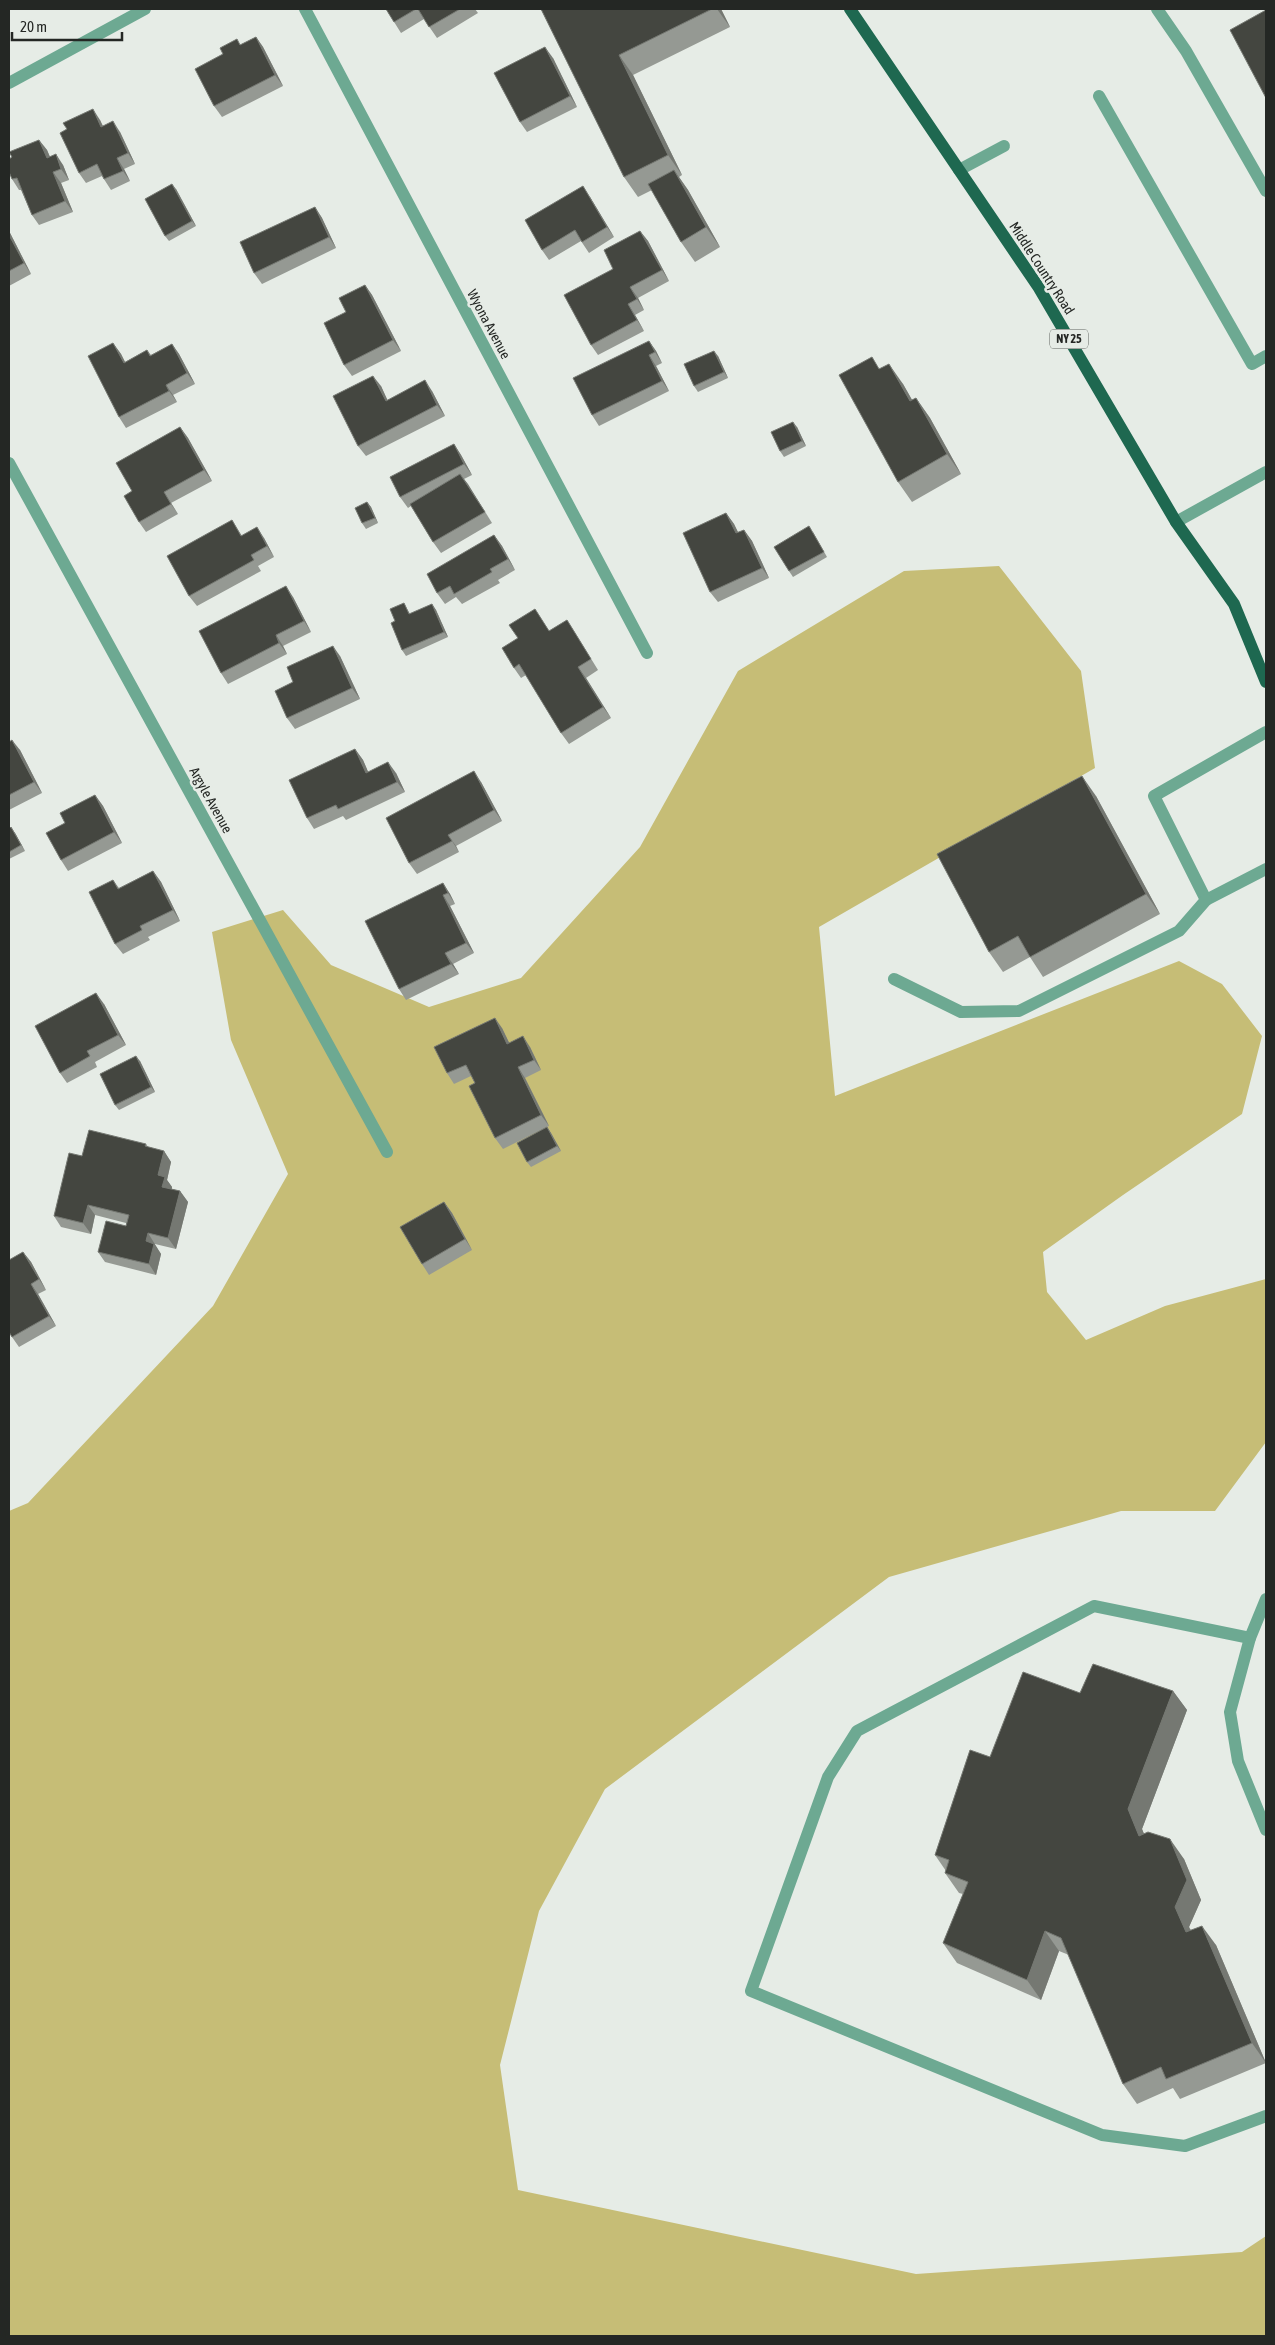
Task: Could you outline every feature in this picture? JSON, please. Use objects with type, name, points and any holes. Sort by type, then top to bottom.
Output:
[{"type":"main road","name":"Middle Country Road","points":[[850,9],[1039,288],[1176,522],[1234,604],[1266,682]]},
{"type":"street","points":[[9,83],[145,9]]},
{"type":"street","name":"Wyona Avenue","points":[[305,9],[646,653]]},
{"type":"street","points":[[1157,9],[1186,51],[1266,191]]},
{"type":"street","points":[[1099,96],[1252,364],[1266,356]]},
{"type":"street","points":[[959,170],[1004,146]]},
{"type":"street","name":"Argyle Avenue","points":[[9,463],[387,1152]]},
{"type":"street","points":[[1176,522],[1266,472]]},
{"type":"street","points":[[1206,900],[1154,796],[1266,732]]},
{"type":"street","points":[[894,979],[962,1012],[1019,1011],[1179,931],[1206,900],[1266,869]]},
{"type":"street","points":[[1266,1598],[1250,1638],[1230,1712],[1238,1761],[1266,1830]]},
{"type":"street","points":[[1250,1638],[1094,1606],[857,1731],[828,1777],[751,1991],[1102,2134],[1185,2146],[1266,2116]]},
{"type":"shaded area","points":[[999,566],[1081,671],[1095,768],[819,927],[835,1096],[1179,961],[1222,984],[1262,1036],[1242,1114],[1043,1252],[1047,1292],[1086,1340],[1165,1306],[1266,1279],[1266,1442],[1215,1511],[1121,1511],[889,1577],[605,1789],[539,1911],[500,2065],[518,2190],[916,2274],[1242,2252],[1266,2236],[1266,2336],[9,2336],[9,1511],[28,1503],[213,1306],[288,1174],[231,1040],[212,932],[283,910],[331,965],[429,1007],[521,978],[640,847],[738,671],[904,571]]},
{"type":"building","points":[[386,9],[416,9],[394,22]]},
{"type":"building","points":[[418,9],[460,9],[429,27]]},
{"type":"building","points":[[541,9],[712,9],[619,55],[668,155],[624,177]]},
{"type":"building","points":[[1266,10],[1266,98],[1230,30]]},
{"type":"building","points":[[256,37],[275,75],[214,106],[195,69],[223,54],[220,48],[237,39],[240,45]]},
{"type":"building","points":[[545,47],[570,96],[520,122],[494,73]]},
{"type":"building","points":[[93,109],[101,127],[113,121],[128,153],[117,158],[123,171],[104,179],[97,164],[79,173],[60,133],[67,129],[63,123]]},
{"type":"building","points":[[39,140],[47,158],[56,154],[61,169],[53,172],[65,201],[32,215],[17,178],[12,179],[9,172],[9,159],[12,157],[9,152]]},
{"type":"building","points":[[674,170],[706,227],[681,242],[648,184]]},
{"type":"building","points":[[172,184],[192,221],[165,236],[145,199]]},
{"type":"building","points":[[583,186],[607,227],[582,242],[575,230],[542,250],[525,220]]},
{"type":"building","points":[[315,207],[329,237],[254,273],[240,242]]},
{"type":"building","points":[[640,231],[662,270],[630,287],[637,299],[628,304],[637,320],[591,345],[564,295],[613,269],[604,250]]},
{"type":"building","points":[[9,235],[24,263],[9,271]]},
{"type":"building","points":[[365,285],[393,340],[344,365],[324,323],[346,312],[339,298]]},
{"type":"building","points":[[649,341],[655,352],[649,355],[662,381],[592,415],[573,378]]},
{"type":"building","points":[[113,343],[124,363],[147,350],[150,356],[172,344],[187,373],[166,385],[169,391],[119,417],[88,356]]},
{"type":"building","points":[[714,351],[724,372],[694,386],[684,364]]},
{"type":"building","points":[[872,357],[879,369],[889,364],[910,401],[916,398],[947,454],[898,482],[839,375]]},
{"type":"building","points":[[373,376],[386,401],[425,380],[437,405],[358,446],[333,396]]},
{"type":"building","points":[[793,422],[802,441],[780,451],[771,432]]},
{"type":"building","points":[[180,427],[204,470],[164,492],[171,504],[139,522],[124,496],[132,491],[116,463]]},
{"type":"building","points":[[454,444],[464,464],[400,497],[390,477]]},
{"type":"building","points":[[460,474],[485,512],[433,542],[410,504]]},
{"type":"building","points":[[367,502],[375,518],[362,523],[355,508]]},
{"type":"building","points":[[726,513],[736,533],[744,530],[762,568],[710,592],[683,533]]},
{"type":"building","points":[[232,520],[241,536],[257,527],[267,546],[251,555],[254,560],[189,596],[167,556]]},
{"type":"building","points":[[809,526],[824,552],[789,571],[774,547]]},
{"type":"building","points":[[494,535],[508,559],[490,569],[492,572],[454,594],[450,586],[437,593],[427,574]]},
{"type":"building","points":[[286,586],[304,621],[276,635],[279,643],[221,673],[199,631]]},
{"type":"building","points":[[404,603],[409,614],[432,604],[444,632],[402,650],[391,623],[395,621],[390,609]]},
{"type":"building","points":[[535,609],[549,631],[567,620],[591,659],[578,667],[603,707],[561,733],[519,664],[514,668],[502,648],[518,638],[509,625]]},
{"type":"building","points":[[333,646],[352,688],[287,718],[275,691],[293,682],[287,667]]},
{"type":"building","points":[[12,740],[34,782],[9,795],[9,742]]},
{"type":"building","points":[[355,749],[366,773],[388,762],[397,782],[338,809],[336,805],[307,818],[289,780]]},
{"type":"building","points":[[474,771],[494,810],[448,835],[452,841],[409,863],[386,818]]},
{"type":"building","points":[[1082,776],[1146,894],[1030,957],[1018,936],[989,952],[937,854]]},
{"type":"building","points":[[95,795],[114,832],[61,860],[46,833],[65,823],[60,813]]},
{"type":"building","points":[[11,827],[21,845],[9,852],[9,829]]},
{"type":"building","points":[[153,871],[173,910],[140,926],[142,930],[115,944],[89,892],[113,880],[118,889]]},
{"type":"building","points":[[443,883],[448,893],[443,895],[466,943],[445,953],[451,964],[399,989],[365,921]]},
{"type":"building","points":[[96,993],[118,1035],[87,1051],[90,1056],[60,1073],[35,1026]]},
{"type":"building","points":[[495,1018],[507,1044],[523,1036],[534,1060],[518,1067],[541,1115],[495,1138],[469,1086],[475,1083],[466,1065],[447,1073],[434,1047]]},
{"type":"building","points":[[136,1056],[151,1087],[115,1105],[100,1074]]},
{"type":"building","points":[[547,1127],[557,1146],[527,1162],[517,1143]]},
{"type":"building","points":[[89,1130],[146,1144],[145,1146],[164,1151],[158,1175],[165,1177],[162,1187],[180,1191],[168,1238],[148,1233],[146,1241],[154,1244],[149,1264],[98,1252],[106,1221],[126,1226],[129,1215],[88,1205],[83,1223],[54,1216],[69,1153],[82,1156]]},
{"type":"building","points":[[444,1202],[465,1239],[422,1264],[400,1227]]},
{"type":"building","points":[[23,1252],[39,1279],[31,1284],[49,1316],[12,1337],[9,1332],[9,1260]]},
{"type":"building","points":[[1093,1664],[1173,1691],[1128,1809],[1139,1836],[1148,1832],[1170,1839],[1187,1880],[1175,1907],[1186,1932],[1202,1926],[1252,2043],[1166,2079],[1161,2067],[1123,2084],[1061,1938],[1045,1931],[1027,1980],[943,1943],[968,1882],[945,1873],[949,1860],[935,1855],[970,1750],[990,1757],[1023,1672],[1080,1693]]}]
